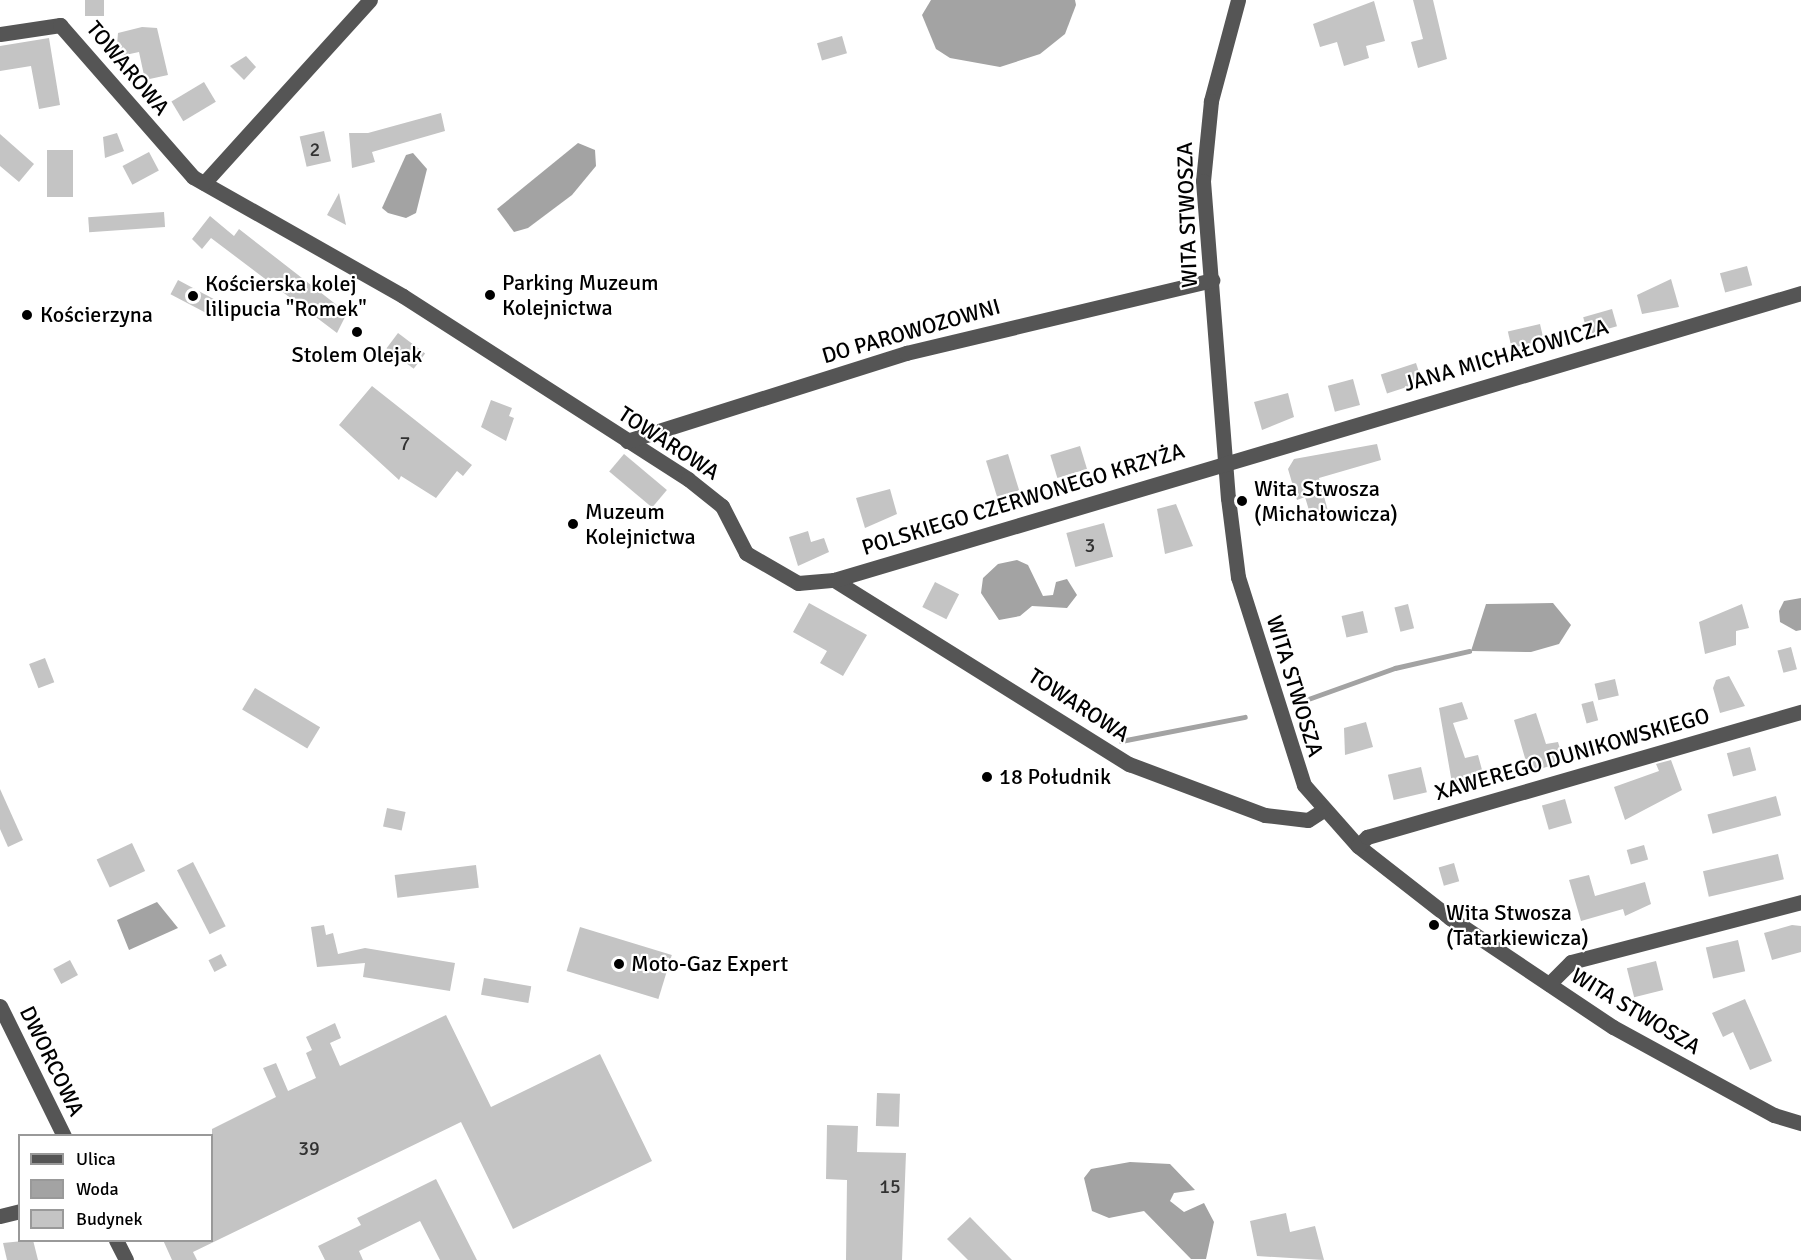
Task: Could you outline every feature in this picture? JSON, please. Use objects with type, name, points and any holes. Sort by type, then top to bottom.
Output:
[{"type":"street","points":[[204,183],[370,0]]},
{"type":"street","name":"WITA STWOSZA","points":[[1238,0],[1204,141],[1212,280],[1232,543],[1250,621],[1288,751],[1322,811],[1358,846],[1450,918],[1549,984],[1717,1086],[1801,1123]]},
{"type":"street","name":"TOWAROWA","points":[[0,34],[60,25],[180,165],[204,183],[403,296],[627,441],[722,506],[746,553],[798,583],[834,580],[1129,764],[1265,815],[1308,820],[1322,811]]},
{"type":"street","name":"DO PAROWOZOWNI","points":[[627,441],[906,353],[1212,280]]},
{"type":"street","name":"JANA MICHAŁOWICZA","points":[[1225,462],[1801,293]]},
{"type":"street","name":"POLSKIEGO CZERWONEGO KRZYŻA","points":[[834,580],[1225,462]]},
{"type":"street","name":"XAWEREGO DUNIKOWSKIEGO","points":[[1358,846],[1367,837],[1801,712]]},
{"type":"street","points":[[1549,984],[1571,962],[1801,902]]},
{"type":"street","name":"DWORCOWA","points":[[0,1006],[63,1134]]},
{"type":"street","points":[[0,1216],[18,1212]]},
{"type":"street","points":[[117,1242],[126,1260]]},
{"type":"water","points":[[931,0],[1075,0],[1076,5],[1065,34],[1040,54],[1000,67],[950,58],[936,49],[922,15]]},
{"type":"water","points":[[578,143],[595,150],[596,166],[572,195],[528,228],[514,232],[497,209]]},
{"type":"water","points":[[413,153],[427,169],[416,213],[406,218],[388,213],[382,208],[406,155]]},
{"type":"water","points":[[1017,560],[1028,565],[1043,596],[1053,595],[1056,582],[1067,579],[1077,595],[1067,608],[1032,606],[1020,616],[999,620],[981,593],[983,578],[998,564]]},
{"type":"water","points":[[1801,598],[1801,630],[1796,631],[1780,622],[1779,611],[1784,601]]},
{"type":"water","points":[[1553,603],[1571,625],[1559,644],[1531,652],[1471,651],[1486,604]]},
{"type":"water","points":[[157,902],[178,928],[129,950],[117,920]]},
{"type":"water","points":[[1130,1162],[1170,1164],[1195,1190],[1174,1193],[1170,1201],[1184,1212],[1204,1203],[1214,1222],[1206,1259],[1191,1259],[1144,1211],[1109,1218],[1092,1211],[1084,1178],[1091,1169]]},
{"type":"building","points":[[85,0],[104,0],[104,16],[85,16]]},
{"type":"building","points":[[1413,0],[1433,0],[1447,59],[1418,68],[1411,42],[1423,39]]},
{"type":"building","points":[[1374,1],[1385,41],[1366,46],[1369,58],[1344,66],[1337,42],[1320,47],[1313,24]]},
{"type":"building","points":[[142,27],[157,28],[168,75],[145,80],[139,52],[116,57],[118,33]]},
{"type":"building","points":[[842,36],[847,53],[822,60],[817,43]]},
{"type":"building","points":[[49,38],[60,105],[39,109],[31,66],[0,71],[0,46]]},
{"type":"building","points":[[246,56],[256,67],[244,80],[230,66]]},
{"type":"building","points":[[204,82],[216,102],[183,121],[171,102]]},
{"type":"building","points":[[441,113],[445,131],[372,152],[375,162],[352,168],[349,133],[368,133]]},
{"type":"building","points":[[324,131],[331,161],[307,167],[300,137]]},
{"type":"building","points":[[117,133],[124,151],[105,158],[103,137]]},
{"type":"building","points":[[0,134],[34,164],[19,182],[0,166]]},
{"type":"building","points":[[47,150],[73,150],[73,197],[47,197]]},
{"type":"building","points":[[149,152],[159,171],[132,185],[123,166]]},
{"type":"building","points":[[339,193],[346,225],[327,215]]},
{"type":"building","points":[[164,212],[165,227],[89,232],[88,217]]},
{"type":"building","points":[[210,216],[234,236],[239,229],[347,313],[337,333],[211,238],[202,249],[192,239]]},
{"type":"building","points":[[1747,266],[1752,285],[1725,293],[1720,273]]},
{"type":"building","points":[[1671,279],[1679,307],[1642,314],[1637,295]]},
{"type":"building","points":[[178,280],[215,300],[208,314],[170,294]]},
{"type":"building","points":[[1612,309],[1617,326],[1588,335],[1583,317]]},
{"type":"building","points":[[1540,324],[1544,341],[1512,348],[1508,331]]},
{"type":"building","points":[[398,333],[425,353],[414,369],[387,348]]},
{"type":"building","points":[[1416,363],[1422,382],[1387,393],[1381,374]]},
{"type":"building","points":[[1353,379],[1360,405],[1335,412],[1328,386]]},
{"type":"building","points":[[372,386],[472,465],[463,476],[457,471],[436,498],[401,476],[399,480],[339,425]]},
{"type":"building","points":[[1288,393],[1294,417],[1262,430],[1254,402]]},
{"type":"building","points":[[491,400],[512,408],[509,416],[514,418],[506,441],[481,427]]},
{"type":"building","points":[[1377,444],[1381,460],[1319,478],[1328,511],[1311,517],[1305,497],[1297,500],[1288,469],[1294,459]]},
{"type":"building","points":[[1080,446],[1087,469],[1057,478],[1050,455]]},
{"type":"building","points":[[624,454],[667,490],[652,508],[609,472]]},
{"type":"building","points":[[1008,454],[1019,490],[997,497],[986,461]]},
{"type":"building","points":[[890,489],[897,514],[865,528],[856,498]]},
{"type":"building","points":[[1176,504],[1193,546],[1165,554],[1157,509]]},
{"type":"building","points":[[1104,523],[1113,557],[1075,567],[1066,533]]},
{"type":"building","points":[[808,531],[811,542],[824,538],[829,552],[798,566],[789,537]]},
{"type":"building","points":[[935,582],[959,594],[946,619],[922,607]]},
{"type":"building","points":[[809,603],[867,635],[843,676],[820,663],[827,651],[793,632]]},
{"type":"building","points":[[1408,604],[1414,628],[1400,632],[1394,607]]},
{"type":"building","points":[[1742,604],[1749,628],[1736,631],[1736,645],[1705,654],[1699,622]]},
{"type":"building","points":[[1363,611],[1368,632],[1347,637],[1342,616]]},
{"type":"building","points":[[1791,647],[1797,669],[1783,673],[1777,651]]},
{"type":"building","points":[[45,658],[54,682],[38,688],[29,664]]},
{"type":"building","points":[[1729,676],[1745,706],[1720,713],[1713,688],[1716,680]]},
{"type":"building","points":[[1615,679],[1619,696],[1598,700],[1595,684]]},
{"type":"building","points":[[255,688],[320,727],[307,749],[242,709]]},
{"type":"building","points":[[1593,701],[1598,720],[1587,723],[1581,704]]},
{"type":"building","points":[[1462,702],[1468,719],[1453,723],[1465,758],[1478,755],[1485,781],[1453,789],[1439,708]]},
{"type":"building","points":[[1536,713],[1546,744],[1558,742],[1564,762],[1529,772],[1514,720]]},
{"type":"building","points":[[1366,722],[1373,747],[1345,755],[1344,728]]},
{"type":"building","points":[[1750,747],[1756,770],[1733,776],[1727,753]]},
{"type":"building","points":[[1671,760],[1682,790],[1625,820],[1614,787],[1659,771],[1656,764]]},
{"type":"building","points":[[1421,767],[1427,792],[1394,800],[1388,775]]},
{"type":"building","points":[[0,789],[23,840],[8,847],[0,829]]},
{"type":"building","points":[[1776,796],[1781,815],[1713,834],[1707,814]]},
{"type":"building","points":[[1565,799],[1572,823],[1549,830],[1542,806]]},
{"type":"building","points":[[387,808],[406,812],[402,831],[383,827]]},
{"type":"building","points":[[132,843],[145,871],[110,888],[97,859]]},
{"type":"building","points":[[1644,845],[1648,859],[1631,864],[1627,850]]},
{"type":"building","points":[[1778,854],[1784,879],[1709,897],[1703,871]]},
{"type":"building","points":[[193,862],[226,926],[210,934],[177,870]]},
{"type":"building","points":[[1454,863],[1459,881],[1444,886],[1439,867]]},
{"type":"building","points":[[476,865],[479,888],[397,898],[395,875]]},
{"type":"building","points":[[1589,875],[1595,896],[1645,882],[1651,904],[1625,916],[1623,909],[1581,921],[1569,880]]},
{"type":"building","points":[[324,925],[326,935],[333,933],[338,954],[365,948],[455,963],[450,991],[363,977],[365,963],[317,967],[311,927]]},
{"type":"building","points":[[1792,925],[1801,926],[1801,952],[1772,960],[1764,933]]},
{"type":"building","name":"Moto-Gaz Expert","points":[[580,927],[672,955],[658,999],[567,971]]},
{"type":"building","points":[[1738,940],[1745,971],[1713,979],[1706,947]]},
{"type":"building","points":[[221,954],[227,966],[214,972],[209,960]]},
{"type":"building","points":[[70,960],[78,975],[61,984],[53,969]]},
{"type":"building","points":[[1656,961],[1663,990],[1634,997],[1627,968]]},
{"type":"building","points":[[484,978],[531,986],[528,1003],[481,995]]},
{"type":"building","points":[[1745,999],[1772,1061],[1750,1070],[1733,1032],[1723,1037],[1712,1013]]},
{"type":"building","points":[[446,1015],[491,1107],[600,1054],[652,1161],[513,1229],[461,1122],[193,1252],[197,1260],[172,1260],[164,1242],[213,1242],[212,1129],[276,1097],[263,1068],[276,1063],[288,1091],[316,1078],[306,1053],[312,1050],[306,1037],[335,1023],[341,1038],[330,1043],[340,1066]]},
{"type":"building","points":[[877,1093],[900,1094],[899,1127],[876,1126]]},
{"type":"building","points":[[827,1125],[858,1126],[857,1152],[906,1153],[902,1260],[846,1260],[847,1180],[826,1179]]},
{"type":"building","points":[[436,1179],[477,1260],[440,1260],[420,1221],[359,1251],[363,1260],[325,1260],[318,1246],[361,1225],[357,1218]]},
{"type":"building","points":[[1286,1213],[1290,1232],[1315,1226],[1324,1260],[1257,1256],[1250,1221]]},
{"type":"building","points":[[970,1217],[1012,1260],[968,1260],[947,1239]]},
{"type":"building","points":[[34,1242],[38,1260],[7,1260],[3,1243]]},
{"type":"waterway","points":[[1300,702],[1395,668],[1469,651]]},
{"type":"waterway","points":[[1121,741],[1245,717]]},
{"type":"place","name":"Parking Muzeum Kolejnictwa","points":[[490,295]]},
{"type":"place","name":"Kościerska kolej lilipucia \"Romek\"","points":[[193,296]]},
{"type":"place","name":"Kościerzyna","points":[[27,315]]},
{"type":"place","name":"Stolem Olejak","points":[[357,332]]},
{"type":"place","name":"Wita Stwosza (Michałowicza)","points":[[1242,501]]},
{"type":"place","name":"Muzeum Kolejnictwa","points":[[573,524]]},
{"type":"place","name":"18 Południk","points":[[987,777]]},
{"type":"place","name":"Wita Stwosza (Tatarkiewicza)","points":[[1434,925]]},
{"type":"place","name":"Moto-Gaz Expert","points":[[619,964]]}]
